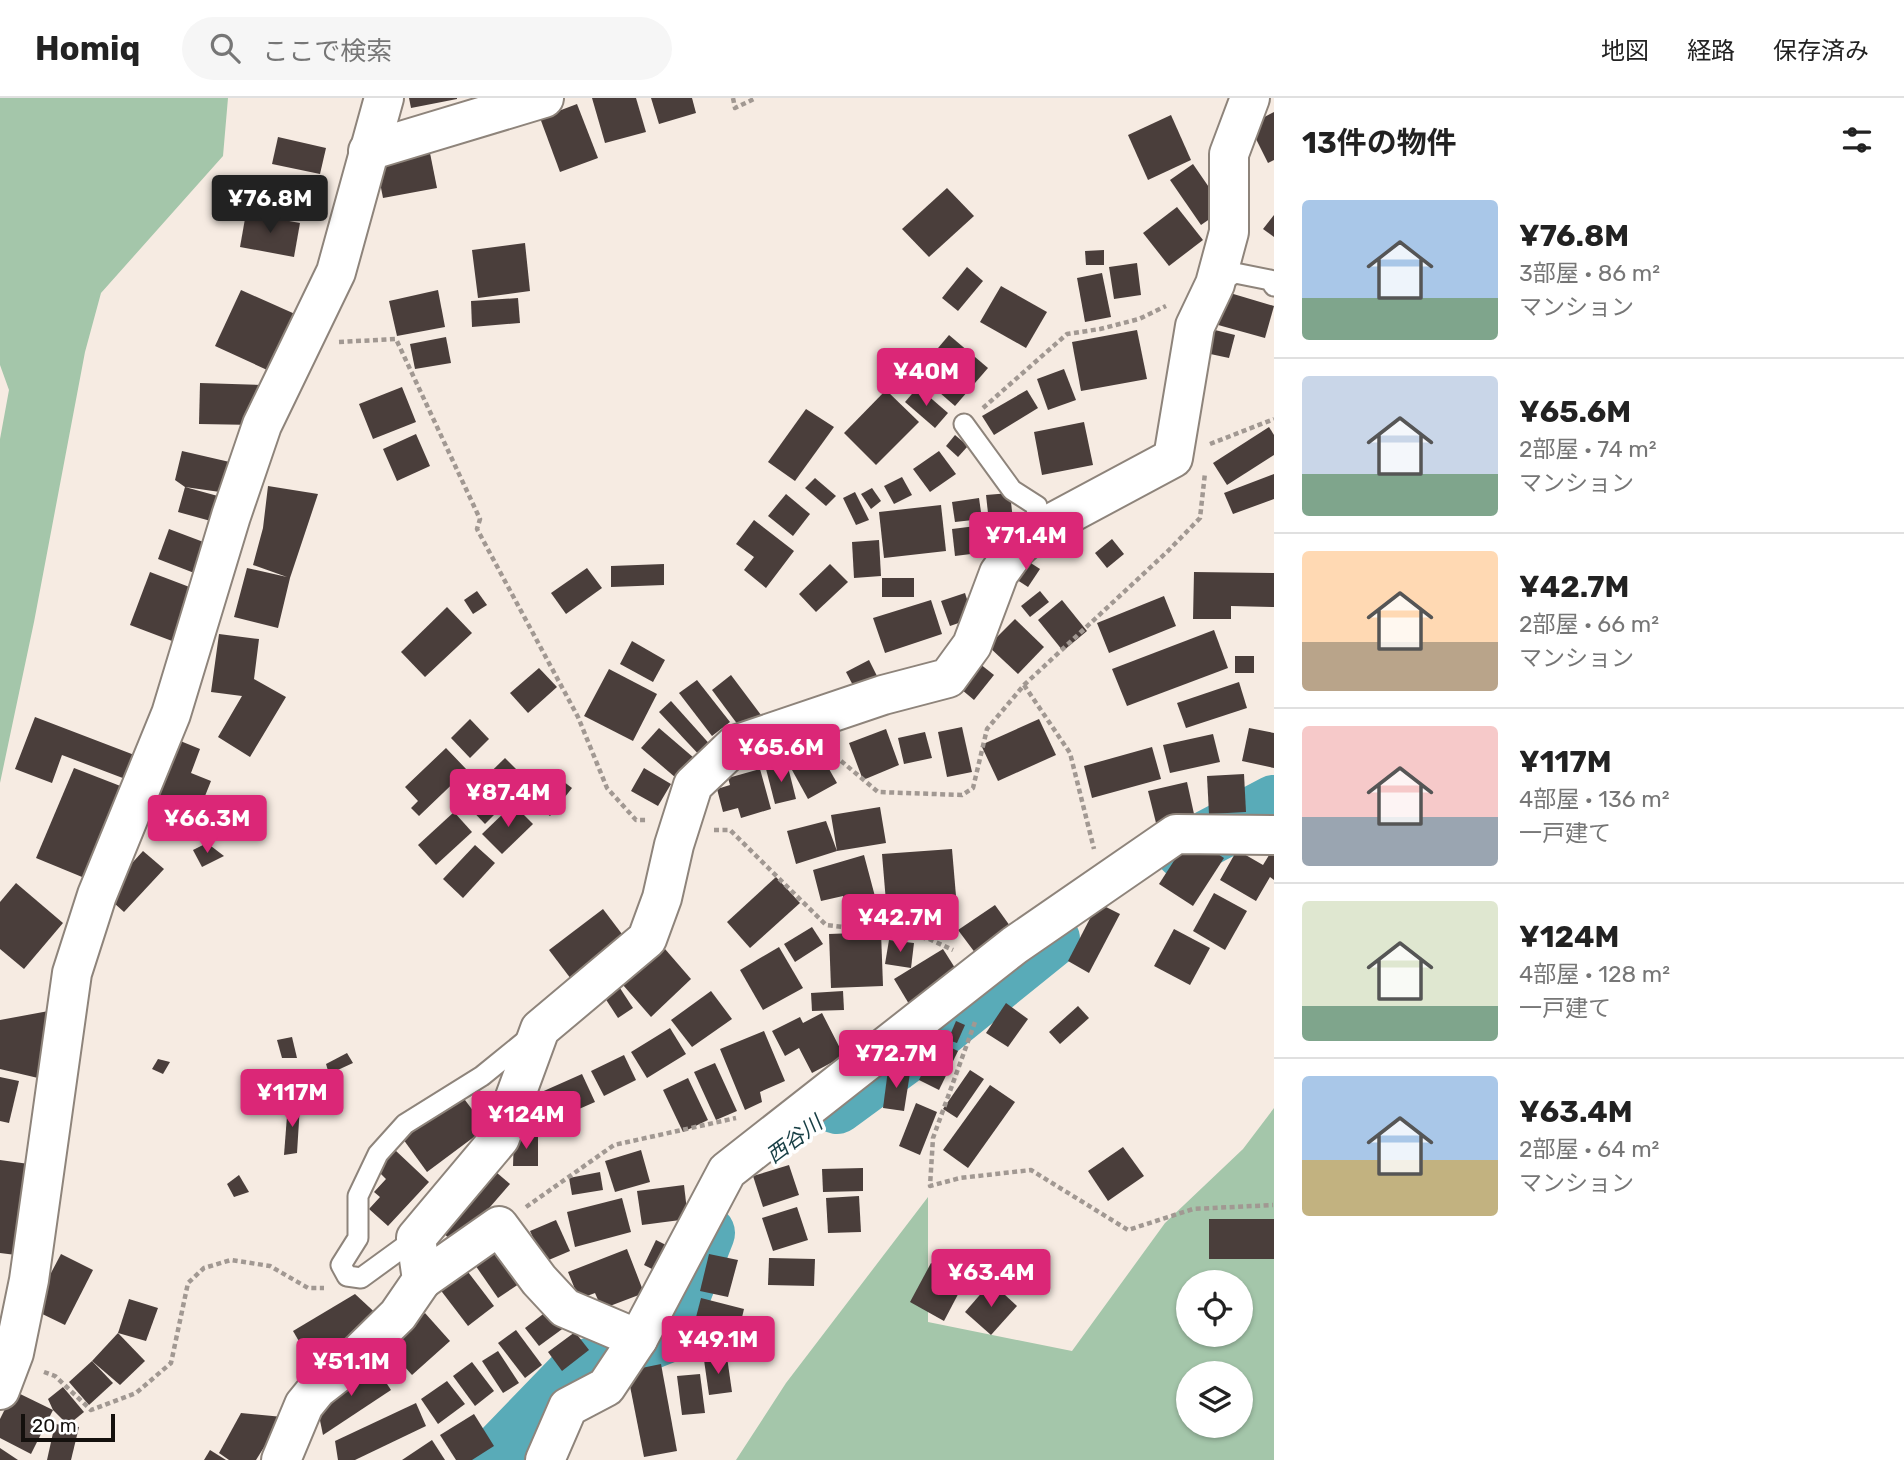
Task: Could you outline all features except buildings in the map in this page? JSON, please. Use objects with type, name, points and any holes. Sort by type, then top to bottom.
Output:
[{"type":"street","points":[[6,1375],[29,1280],[72,973],[97,895],[171,714],[231,516],[262,425],[336,272],[384,98]]},
{"type":"street","points":[[368,151],[544,98]]},
{"type":"street","points":[[422,1280],[416,1238],[500,1138],[540,1029],[648,939],[693,785],[735,745],[883,695],[948,678],[972,645],[999,573],[1017,548],[1035,532],[1189,464],[1195,326],[1215,284],[1229,232],[1229,154],[1250,98]]},
{"type":"street","points":[[545,1460],[568,1407],[606,1387],[638,1339],[727,1171],[1015,945],[1176,834],[1274,835]]},
{"type":"street","points":[[281,1460],[304,1405],[317,1389],[344,1368],[398,1315],[422,1280],[499,1226],[539,1280],[565,1308],[638,1339]]},
{"type":"lane","points":[[1215,284],[1235,273],[1270,280],[1274,286]]},
{"type":"lane","points":[[964,424],[1012,490],[1037,506],[1035,532]]},
{"type":"lane","points":[[416,1238],[361,1278],[347,1276],[341,1265],[358,1238],[358,1196],[378,1154],[405,1124],[482,1076],[540,1029]]},
{"type":"path","points":[[733,98],[735,108],[756,98]]},
{"type":"path","points":[[964,424],[1067,334],[1139,319],[1215,284]]},
{"type":"path","points":[[310,326],[326,342],[396,339],[480,519],[477,529],[578,717],[607,788],[636,820],[653,820],[687,805]]},
{"type":"path","points":[[826,748],[878,792],[962,795],[973,788],[987,729],[1024,685],[1200,518],[1189,464],[1274,419]]},
{"type":"path","points":[[1024,685],[1070,753],[1103,885]]},
{"type":"path","points":[[674,845],[708,829],[730,830],[826,925],[929,939],[954,950],[972,978],[977,1018],[933,1138],[930,1185],[960,1178],[1031,1170],[1128,1230],[1193,1209],[1273,1205]]},
{"type":"path","points":[[499,1226],[614,1145],[748,1116]]},
{"type":"path","points":[[6,1375],[55,1376],[91,1410],[136,1393],[171,1363],[188,1283],[204,1268],[231,1260],[270,1266],[308,1287],[341,1288],[361,1278]]},
{"type":"green space","points":[[0,98],[228,98],[223,156],[101,293],[85,352],[34,622],[0,783],[0,439],[9,390],[0,365]]},
{"type":"green space","points":[[1274,1108],[1274,1460],[736,1460],[786,1383],[928,1197],[928,1322],[1072,1351],[1165,1223],[1243,1149]]},
{"type":"waterway","name":"西谷川","points":[[1183,851],[1274,803]]},
{"type":"waterway","name":"西谷川","points":[[837,1106],[927,1040],[1052,939]]},
{"type":"waterway","name":"西谷川","points":[[491,1460],[577,1371],[667,1335],[707,1233]]}]
